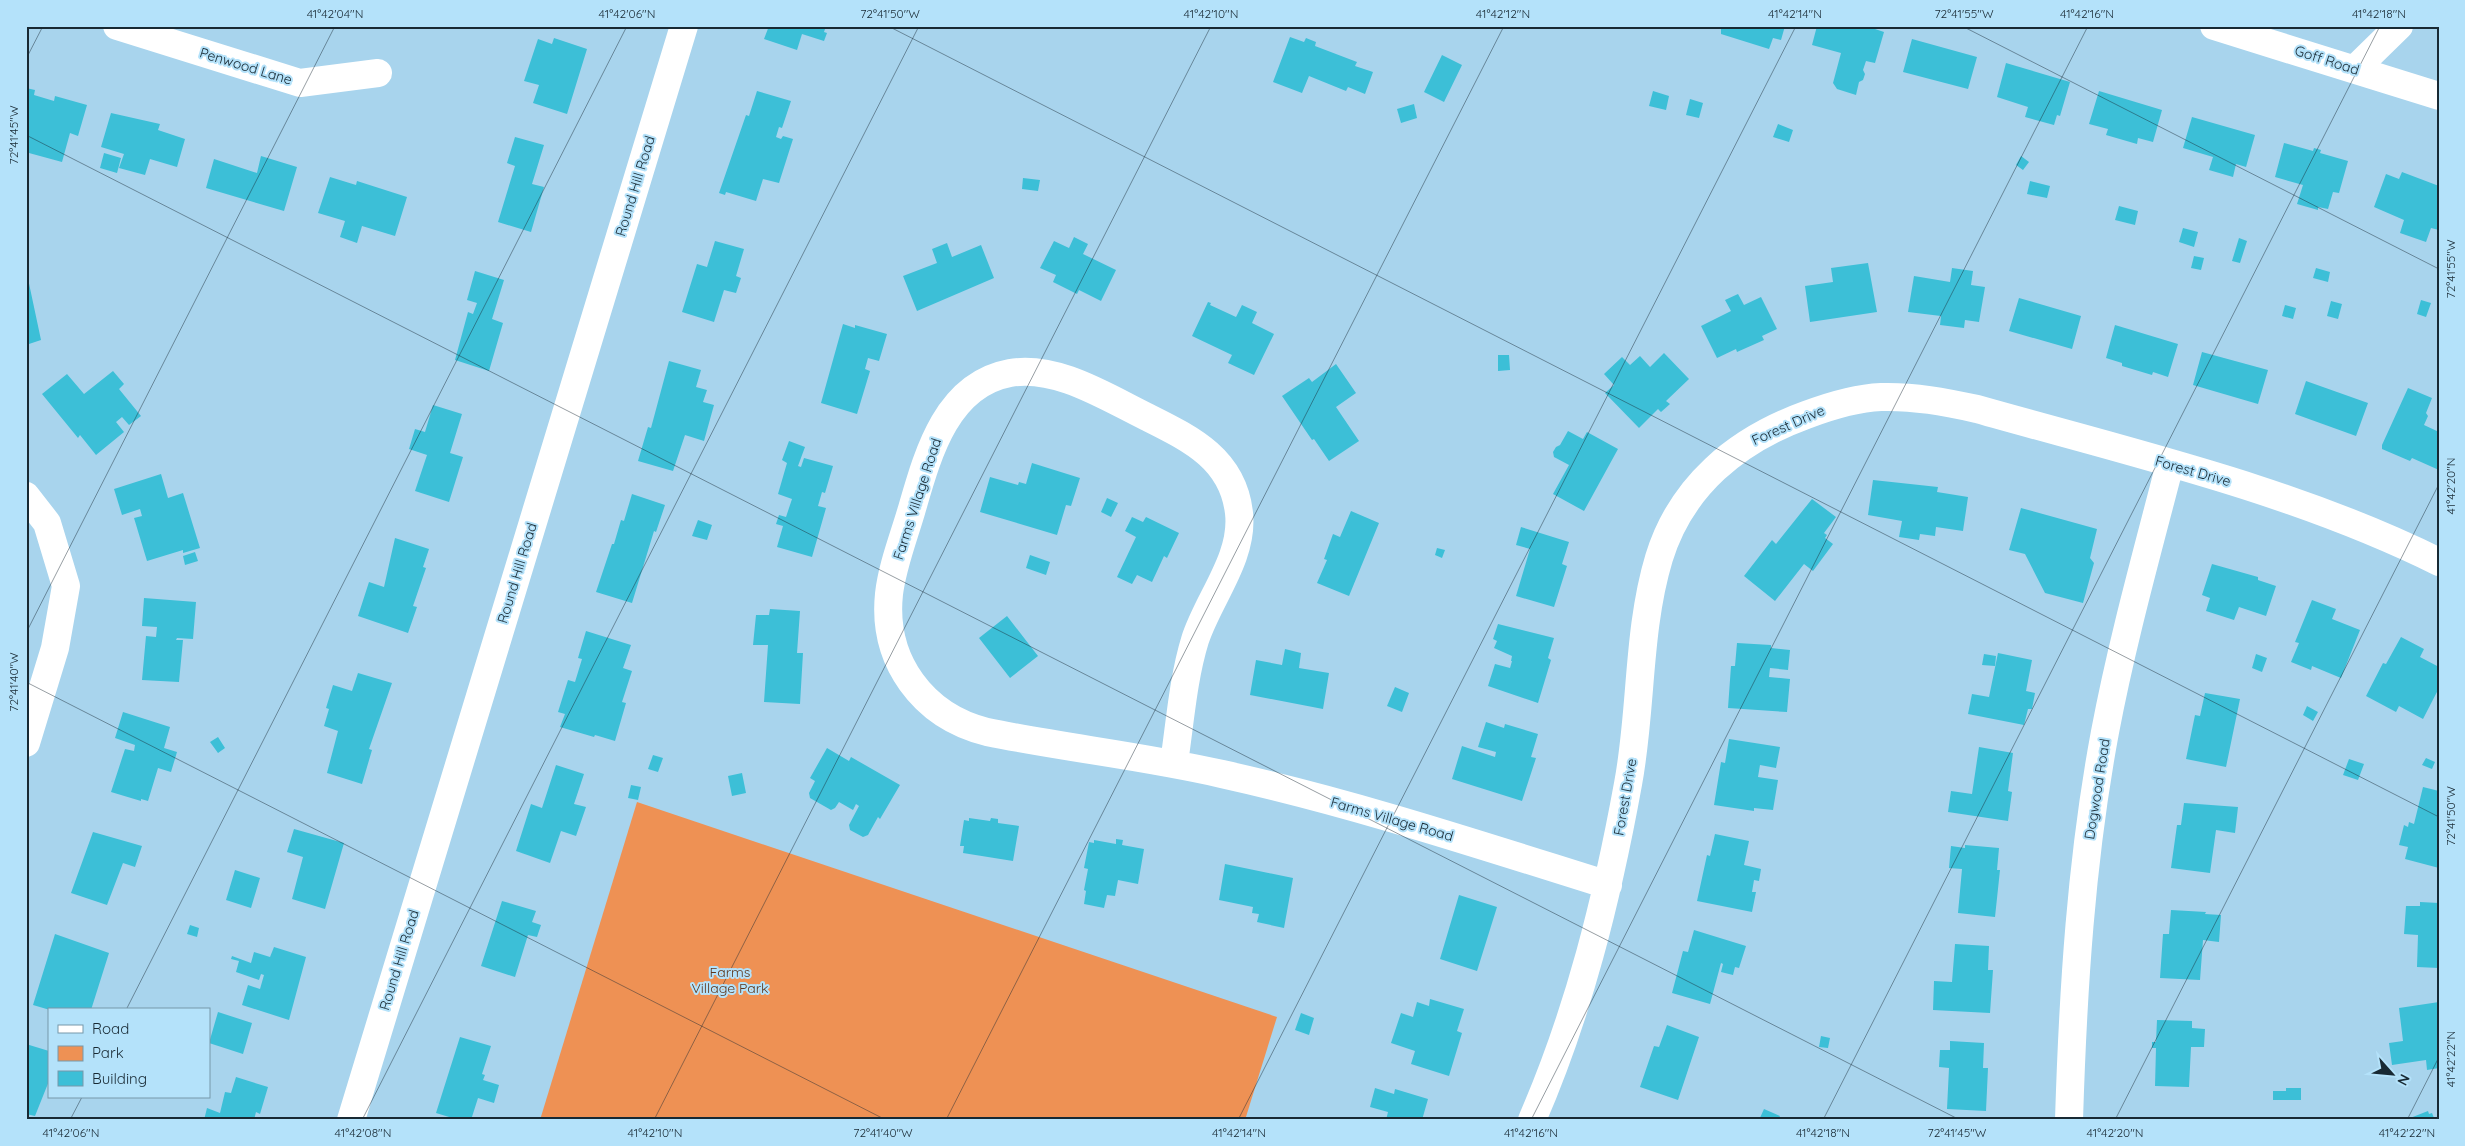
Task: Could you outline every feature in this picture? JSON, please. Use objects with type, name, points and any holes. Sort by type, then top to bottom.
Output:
[{"type":"street","name":"Penwood Lane","points":[[117,26],[300,83],[378,73]]},
{"type":"street","name":"Round Hill Road","points":[[351,1120],[684,26]]},
{"type":"street","name":"Goff Road","points":[[2214,26],[2439,96]]},
{"type":"street","points":[[2355,69],[2399,26]]},
{"type":"street","name":"Farms Village Road","points":[[1174,763],[1193,648],[1205,614],[1232,557],[1238,538],[1238,507],[1228,477],[1214,457],[1195,442],[1076,384],[1054,376],[1026,372],[1010,373],[984,382],[962,398],[943,426],[929,456],[900,548],[890,588],[888,614],[900,666],[909,680],[931,705],[947,717],[965,726],[1001,735],[1174,763],[1251,780],[1357,808],[1608,885]]},
{"type":"street","name":"Forest Drive","points":[[1532,1120],[1567,1033],[1583,982],[1608,885],[1630,775],[1647,620],[1658,559],[1666,537],[1686,501],[1709,473],[1728,456],[1768,431],[1836,404],[1879,397],[1931,400],[1977,409],[2170,464],[2332,515],[2439,562]]},
{"type":"street","name":"Dogwood Road","points":[[2069,1120],[2079,923],[2099,768],[2121,658],[2170,464]]},
{"type":"street","points":[[26,496],[47,523],[66,586],[55,648],[26,743]]},
{"type":"green space","name":"Farms Village Park","points":[[637,802],[1277,1017],[1245,1120],[540,1120]]},
{"type":"building","points":[[769,26],[826,26],[824,32],[827,33],[824,41],[802,34],[797,50],[764,39]]},
{"type":"building","points":[[1721,26],[1785,26],[1781,40],[1773,38],[1769,49],[1721,34]]},
{"type":"building","points":[[1817,26],[1866,26],[1884,32],[1875,63],[1866,61],[1863,70],[1865,74],[1863,80],[1859,82],[1856,95],[1837,89],[1833,83],[1841,53],[1812,45]]},
{"type":"building","points":[[1290,37],[1304,42],[1306,38],[1316,42],[1315,46],[1357,62],[1355,66],[1373,72],[1365,94],[1348,87],[1346,91],[1309,76],[1302,93],[1273,82]]},
{"type":"building","points":[[554,38],[587,49],[567,114],[533,103],[539,85],[524,81],[538,39],[552,44]]},
{"type":"building","points":[[1912,39],[1977,57],[1968,89],[1903,72]]},
{"type":"building","points":[[1442,55],[1462,65],[1444,102],[1424,92]]},
{"type":"building","points":[[2006,63],[2070,82],[2060,116],[2057,115],[2054,125],[2025,117],[2028,107],[1997,97]]},
{"type":"building","points":[[26,88],[35,90],[34,95],[54,101],[55,96],[87,105],[78,136],[70,133],[62,162],[29,153],[26,160]]},
{"type":"building","points":[[757,91],[791,101],[782,128],[779,127],[776,137],[781,139],[783,136],[793,139],[779,183],[763,179],[756,201],[726,192],[725,195],[719,193],[746,115],[749,116]]},
{"type":"building","points":[[1653,91],[1669,96],[1666,110],[1649,106]]},
{"type":"building","points":[[2099,91],[2162,110],[2153,142],[2138,138],[2137,144],[2106,135],[2108,129],[2089,124]]},
{"type":"building","points":[[1690,99],[1703,103],[1699,118],[1686,115]]},
{"type":"building","points":[[1414,104],[1417,118],[1401,123],[1397,109]]},
{"type":"building","points":[[111,113],[160,124],[158,130],[185,139],[177,167],[150,159],[145,175],[119,168],[124,154],[101,147]]},
{"type":"building","points":[[2192,117],[2255,135],[2246,167],[2236,164],[2233,177],[2209,170],[2213,157],[2183,148]]},
{"type":"building","points":[[1778,124],[1793,130],[1789,142],[1773,137]]},
{"type":"building","points":[[515,137],[544,145],[532,184],[544,187],[531,232],[498,222],[515,166],[507,163]]},
{"type":"building","points":[[2284,143],[2313,151],[2314,148],[2321,150],[2320,153],[2348,161],[2339,193],[2333,192],[2328,209],[2318,207],[2318,210],[2297,204],[2303,185],[2275,177]]},
{"type":"building","points":[[104,153],[121,158],[117,173],[100,168]]},
{"type":"building","points":[[261,156],[297,167],[284,211],[206,188],[214,159],[257,173]]},
{"type":"building","points":[[2021,156],[2029,162],[2023,170],[2016,165]]},
{"type":"building","points":[[2402,172],[2439,186],[2439,230],[2431,228],[2426,242],[2400,233],[2404,220],[2374,207],[2386,174],[2399,179]]},
{"type":"building","points":[[330,177],[356,185],[357,181],[407,197],[395,236],[362,226],[357,243],[340,237],[345,221],[318,213]]},
{"type":"building","points":[[1023,178],[1040,180],[1038,191],[1022,189]]},
{"type":"building","points":[[2030,181],[2050,186],[2047,198],[2027,194]]},
{"type":"building","points":[[2119,206],[2138,211],[2135,225],[2115,220]]},
{"type":"building","points":[[2183,228],[2198,232],[2194,247],[2179,242]]},
{"type":"building","points":[[1074,237],[1088,244],[1083,254],[1116,270],[1101,301],[1079,290],[1077,294],[1053,282],[1056,275],[1040,268],[1054,241],[1069,248]]},
{"type":"building","points":[[2239,238],[2247,241],[2240,263],[2232,261]]},
{"type":"building","points":[[715,241],[744,249],[736,276],[741,278],[736,293],[724,290],[714,322],[682,312],[697,264],[707,267]]},
{"type":"building","points":[[947,243],[952,257],[981,245],[994,278],[917,311],[903,276],[937,263],[932,249]]},
{"type":"building","points":[[2194,256],[2204,258],[2201,270],[2191,268]]},
{"type":"building","points":[[1868,263],[1877,312],[1810,322],[1805,286],[1833,282],[1831,268]]},
{"type":"building","points":[[1952,268],[1973,271],[1971,285],[1985,287],[1979,322],[1965,320],[1964,328],[1940,325],[1941,316],[1908,312],[1914,276],[1950,282]]},
{"type":"building","points":[[2316,268],[2330,272],[2328,282],[2313,278]]},
{"type":"building","points":[[475,271],[504,280],[492,319],[503,323],[489,371],[455,360],[468,312],[473,314],[477,303],[467,300]]},
{"type":"building","points":[[26,274],[41,340],[26,345]]},
{"type":"building","points":[[1738,294],[1744,305],[1761,297],[1777,329],[1762,336],[1764,340],[1737,352],[1736,349],[1717,358],[1701,326],[1731,311],[1725,300]]},
{"type":"building","points":[[2019,298],[2081,316],[2072,349],[2009,331]]},
{"type":"building","points":[[2421,300],[2431,303],[2426,317],[2417,314]]},
{"type":"building","points":[[2331,301],[2342,304],[2338,319],[2327,316]]},
{"type":"building","points":[[1208,302],[1211,303],[1210,305],[1236,317],[1242,305],[1257,312],[1252,323],[1274,334],[1254,375],[1228,363],[1232,355],[1192,336]]},
{"type":"building","points":[[2285,305],[2296,308],[2293,319],[2282,316]]},
{"type":"building","points":[[843,324],[855,328],[855,325],[887,334],[879,361],[868,358],[865,369],[870,371],[857,414],[821,403]]},
{"type":"building","points":[[2115,325],[2178,344],[2168,377],[2153,372],[2152,375],[2122,366],[2122,363],[2106,358]]},
{"type":"building","points":[[2202,352],[2268,370],[2258,404],[2193,385]]},
{"type":"building","points":[[1664,353],[1689,379],[1666,401],[1670,404],[1661,412],[1658,409],[1639,428],[1605,393],[1614,385],[1604,374],[1622,357],[1630,365],[1640,356],[1650,367]]},
{"type":"building","points":[[1498,355],[1509,355],[1510,370],[1498,371]]},
{"type":"building","points":[[669,361],[701,370],[696,387],[707,390],[703,402],[714,405],[704,441],[685,435],[673,471],[638,461],[648,427],[651,428]]},
{"type":"building","points":[[1336,364],[1356,393],[1336,407],[1359,441],[1329,461],[1282,396],[1309,378],[1312,382]]},
{"type":"building","points":[[113,371],[124,384],[119,389],[141,416],[129,425],[122,417],[116,422],[124,432],[96,455],[80,435],[78,438],[42,394],[67,374],[84,394]]},
{"type":"building","points":[[2306,381],[2368,403],[2356,436],[2295,414]]},
{"type":"building","points":[[2408,388],[2432,398],[2424,425],[2439,432],[2439,470],[2412,458],[2410,461],[2382,449],[2382,445]]},
{"type":"building","points":[[433,405],[462,414],[450,453],[463,457],[449,502],[415,491],[427,455],[409,449],[415,429],[425,432]]},
{"type":"building","points":[[1568,431],[1583,439],[1587,432],[1618,449],[1584,511],[1553,494],[1569,465],[1554,457],[1553,452],[1560,445]]},
{"type":"building","points":[[789,441],[805,447],[798,466],[801,467],[804,458],[833,466],[825,493],[822,492],[818,506],[826,508],[812,557],[777,547],[783,526],[776,524],[779,515],[786,517],[792,499],[778,494],[787,463],[782,460]]},
{"type":"building","points":[[1032,463],[1080,478],[1071,506],[1066,505],[1057,535],[980,512],[990,477],[1018,485],[1019,482],[1026,484]]},
{"type":"building","points":[[161,474],[168,498],[183,493],[200,548],[183,553],[183,550],[147,561],[134,518],[142,516],[140,509],[122,515],[114,489]]},
{"type":"building","points":[[1873,480],[1938,487],[1937,492],[1968,497],[1963,531],[1936,527],[1935,536],[1920,534],[1919,540],[1899,537],[1902,521],[1868,515]]},
{"type":"building","points":[[632,494],[665,505],[656,532],[654,531],[632,603],[596,592],[621,520],[624,521]]},
{"type":"building","points":[[1107,498],[1118,503],[1111,517],[1101,512]]},
{"type":"building","points":[[1812,499],[1836,517],[1824,533],[1827,535],[1825,538],[1833,544],[1813,571],[1804,564],[1775,601],[1744,576],[1772,540],[1776,544]]},
{"type":"building","points":[[2021,508],[2097,529],[2090,558],[2094,563],[2083,603],[2045,593],[2025,554],[2009,550]]},
{"type":"building","points":[[1351,511],[1379,523],[1349,596],[1317,583],[1327,560],[1324,559],[1333,534],[1340,537]]},
{"type":"building","points":[[1132,517],[1143,522],[1146,517],[1179,533],[1167,558],[1164,556],[1152,582],[1137,575],[1132,584],[1117,577],[1136,537],[1125,531]]},
{"type":"building","points":[[698,520],[712,525],[707,540],[692,536]]},
{"type":"building","points":[[1521,527],[1569,542],[1562,564],[1567,566],[1554,607],[1516,596],[1530,549],[1516,545]]},
{"type":"building","points":[[395,538],[429,549],[423,567],[426,568],[413,606],[417,607],[408,633],[358,616],[369,582],[384,587]]},
{"type":"building","points":[[1437,548],[1445,550],[1442,558],[1435,555]]},
{"type":"building","points":[[195,552],[198,561],[185,565],[183,556]]},
{"type":"building","points":[[1030,555],[1050,562],[1046,575],[1026,568]]},
{"type":"building","points":[[2212,564],[2258,577],[2258,580],[2276,586],[2266,616],[2239,607],[2234,620],[2206,611],[2210,598],[2202,595]]},
{"type":"building","points":[[144,598],[196,602],[193,639],[177,638],[176,640],[183,640],[179,682],[142,680],[146,636],[156,637],[157,627],[142,626]]},
{"type":"building","points":[[2312,600],[2336,609],[2332,619],[2360,630],[2341,678],[2312,666],[2311,670],[2291,662],[2299,643],[2295,642]]},
{"type":"building","points":[[770,609],[800,611],[797,653],[803,653],[800,704],[764,702],[768,645],[753,645],[756,615],[769,615]]},
{"type":"building","points":[[1007,616],[1038,656],[1010,678],[979,638]]},
{"type":"building","points":[[1498,624],[1554,638],[1548,658],[1551,660],[1538,703],[1488,686],[1495,664],[1510,668],[1512,661],[1512,656],[1494,648],[1497,641],[1493,639]]},
{"type":"building","points":[[586,631],[631,645],[623,668],[632,671],[622,702],[626,703],[615,741],[560,727],[565,714],[558,712],[568,680],[575,682],[582,659],[578,658]]},
{"type":"building","points":[[2401,637],[2424,649],[2420,657],[2439,667],[2439,688],[2423,719],[2399,706],[2396,712],[2366,696],[2383,663],[2386,664]]},
{"type":"building","points":[[1737,643],[1771,645],[1771,648],[1790,650],[1788,670],[1770,668],[1769,677],[1790,679],[1787,712],[1728,708],[1731,666],[1735,666]]},
{"type":"building","points":[[1285,649],[1301,653],[1299,668],[1329,673],[1323,709],[1250,695],[1256,660],[1282,665]]},
{"type":"building","points":[[1998,653],[2032,660],[2026,691],[2035,693],[2032,709],[2028,709],[2024,725],[1968,714],[1972,694],[1989,697]]},
{"type":"building","points":[[1984,654],[1996,656],[1995,666],[1982,665]]},
{"type":"building","points":[[2256,654],[2267,658],[2262,672],[2252,668]]},
{"type":"building","points":[[358,673],[392,683],[369,749],[372,750],[362,784],[327,773],[338,731],[324,726],[329,709],[326,708],[333,685],[352,691]]},
{"type":"building","points":[[1395,687],[1409,693],[1402,712],[1387,706]]},
{"type":"building","points":[[2205,693],[2240,699],[2226,767],[2186,759],[2195,715],[2200,716]]},
{"type":"building","points":[[2307,706],[2318,712],[2313,721],[2303,715]]},
{"type":"building","points":[[123,712],[170,727],[164,748],[177,752],[171,772],[158,768],[148,801],[141,799],[141,801],[111,792],[125,749],[134,751],[135,745],[115,738]]},
{"type":"building","points":[[1486,722],[1504,728],[1505,724],[1538,734],[1531,757],[1536,758],[1522,801],[1452,779],[1462,746],[1495,757],[1496,752],[1478,747]]},
{"type":"building","points":[[218,737],[225,748],[218,753],[210,742]]},
{"type":"building","points":[[1729,739],[1780,747],[1776,768],[1760,765],[1758,777],[1778,780],[1773,810],[1754,808],[1754,811],[1714,805],[1721,762],[1725,763]]},
{"type":"building","points":[[1979,747],[2013,753],[2008,791],[2012,792],[2008,821],[1948,812],[1951,791],[1972,794]]},
{"type":"building","points":[[827,748],[849,761],[851,757],[900,785],[868,835],[863,837],[850,830],[849,825],[859,806],[856,804],[853,810],[839,802],[831,810],[810,798],[809,793],[815,781],[810,778]]},
{"type":"building","points":[[653,755],[663,758],[658,772],[648,769]]},
{"type":"building","points":[[2426,758],[2435,762],[2432,769],[2422,765]]},
{"type":"building","points":[[2349,759],[2364,764],[2358,780],[2343,775]]},
{"type":"building","points":[[556,765],[584,774],[574,804],[586,807],[576,836],[561,831],[550,863],[516,851],[531,804],[542,808]]},
{"type":"building","points":[[742,773],[746,793],[732,796],[728,776]]},
{"type":"building","points":[[631,785],[641,787],[638,800],[628,798]]},
{"type":"building","points":[[2423,787],[2439,791],[2439,868],[2405,859],[2408,847],[2399,845],[2404,825],[2408,827],[2409,822],[2414,824]]},
{"type":"building","points":[[2184,803],[2238,807],[2235,833],[2216,830],[2210,873],[2171,868],[2177,825],[2181,825]]},
{"type":"building","points":[[969,818],[990,821],[991,818],[998,819],[998,823],[1019,826],[1013,861],[963,853],[964,846],[960,846],[964,820],[969,821]]},
{"type":"building","points":[[294,829],[344,843],[325,909],[292,899],[303,857],[287,852]]},
{"type":"building","points":[[93,832],[142,846],[135,867],[123,863],[107,905],[71,893]]},
{"type":"building","points":[[1715,834],[1749,841],[1744,865],[1761,869],[1759,881],[1754,880],[1752,892],[1756,892],[1752,912],[1697,901],[1707,855],[1710,856]]},
{"type":"building","points":[[1116,839],[1123,840],[1122,845],[1144,849],[1138,884],[1118,880],[1115,896],[1107,895],[1104,908],[1084,904],[1086,891],[1084,890],[1088,869],[1084,868],[1089,842],[1094,843],[1094,840],[1116,844]]},
{"type":"building","points":[[1965,845],[1999,848],[1997,870],[2000,870],[1995,917],[1958,913],[1962,869],[1949,868],[1951,846],[1965,848]]},
{"type":"building","points":[[1225,864],[1293,878],[1284,928],[1257,922],[1259,914],[1252,913],[1253,907],[1219,900]]},
{"type":"building","points":[[235,870],[260,878],[251,908],[226,900]]},
{"type":"building","points":[[1459,895],[1497,907],[1477,971],[1440,959]]},
{"type":"building","points":[[502,901],[536,911],[532,922],[541,925],[537,937],[528,935],[515,977],[481,966]]},
{"type":"building","points":[[2420,902],[2439,903],[2439,968],[2417,967],[2418,935],[2404,934],[2406,906],[2420,906]]},
{"type":"building","points":[[2171,910],[2221,915],[2219,942],[2203,940],[2200,980],[2160,978],[2163,934],[2169,934]]},
{"type":"building","points":[[190,925],[199,928],[197,937],[187,934]]},
{"type":"building","points":[[1694,930],[1746,946],[1739,968],[1735,967],[1733,975],[1721,972],[1723,964],[1721,963],[1710,1004],[1672,993],[1683,951],[1688,952]]},
{"type":"building","points":[[55,934],[109,953],[92,1008],[48,1009],[33,1005]]},
{"type":"building","points":[[1955,944],[1989,946],[1988,970],[1993,970],[1990,1013],[1933,1010],[1934,981],[1952,982]]},
{"type":"building","points":[[274,947],[306,957],[289,1020],[242,1005],[248,985],[260,989],[264,975],[261,974],[259,980],[236,972],[239,961],[231,959],[232,956],[251,963],[254,952],[270,957]]},
{"type":"building","points":[[1430,999],[1464,1009],[1457,1031],[1462,1033],[1449,1076],[1411,1064],[1415,1051],[1391,1043],[1401,1013],[1413,1017],[1417,1002],[1429,1006]]},
{"type":"building","points":[[2439,1002],[2439,1068],[2427,1070],[2426,1060],[2392,1065],[2389,1043],[2403,1041],[2399,1008]]},
{"type":"building","points":[[218,1012],[252,1023],[243,1054],[210,1043]]},
{"type":"building","points":[[1301,1013],[1314,1018],[1309,1035],[1295,1030]]},
{"type":"building","points":[[2157,1020],[2192,1021],[2192,1028],[2205,1029],[2204,1047],[2191,1047],[2189,1087],[2155,1086],[2156,1048],[2152,1048],[2152,1042],[2156,1042]]},
{"type":"building","points":[[1667,1025],[1699,1037],[1678,1100],[1640,1087],[1654,1046],[1659,1047]]},
{"type":"building","points":[[1821,1036],[1830,1038],[1828,1048],[1819,1047]]},
{"type":"building","points":[[460,1037],[491,1046],[482,1074],[485,1075],[483,1080],[499,1085],[494,1103],[478,1098],[471,1120],[459,1120],[436,1113]]},
{"type":"building","points":[[1950,1041],[1984,1043],[1983,1068],[1988,1068],[1986,1111],[1947,1109],[1949,1068],[1939,1067],[1940,1050],[1950,1050]]},
{"type":"building","points":[[26,1044],[48,1051],[48,1084],[35,1116],[26,1114]]},
{"type":"building","points":[[236,1077],[268,1087],[260,1114],[256,1112],[254,1120],[204,1120],[207,1108],[220,1113],[225,1092],[231,1093]]},
{"type":"building","points":[[1375,1088],[1394,1094],[1395,1089],[1428,1099],[1422,1120],[1386,1120],[1388,1112],[1370,1107]]},
{"type":"building","points":[[2286,1088],[2301,1088],[2301,1100],[2273,1100],[2273,1091],[2286,1091]]},
{"type":"building","points":[[1764,1109],[1780,1116],[1778,1120],[1759,1120]]},
{"type":"building","points":[[2428,1111],[2429,1114],[2432,1113],[2434,1118],[2439,1116],[2439,1120],[2405,1120]]}]
